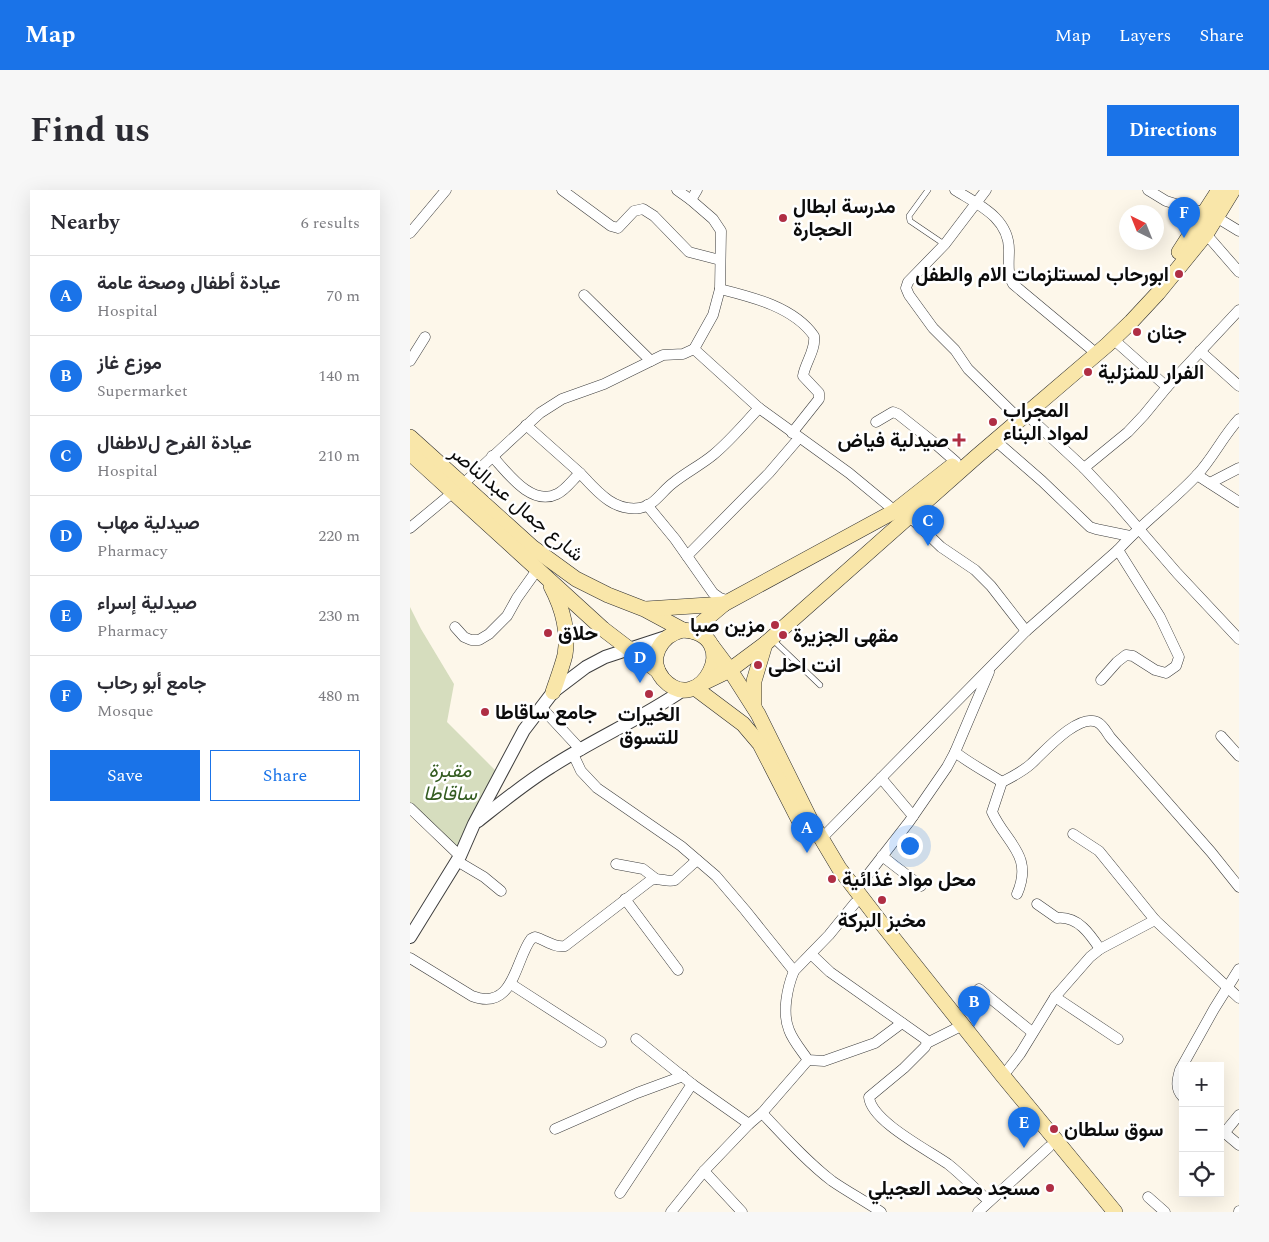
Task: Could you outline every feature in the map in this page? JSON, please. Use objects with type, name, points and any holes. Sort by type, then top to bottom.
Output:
[{"type":"main road","points":[[1219,190],[1211,215],[1206,234],[1158,293],[1113,339],[1021,414],[956,462],[902,513],[768,642],[730,670],[694,687],[671,685],[664,679],[658,671],[656,662],[660,645],[666,637],[675,632],[688,630],[728,603],[902,513],[996,441],[1021,414],[1126,316],[1151,288],[1182,247],[1211,215],[1233,190]]},
{"type":"main road","name":"شارع جمال عبدالناصر","points":[[410,437],[537,570],[627,649],[658,671]]},
{"type":"main road","name":"شارع جمال عبدالناصر","points":[[410,453],[576,579],[608,596],[644,609],[688,630]]},
{"type":"main road","points":[[548,580],[558,599],[564,620],[566,640],[565,652],[554,692]]},
{"type":"main road","points":[[644,609],[677,609],[728,603]]},
{"type":"main road","points":[[688,630],[704,636],[730,670],[755,708],[821,839],[856,897],[1115,1212]]},
{"type":"main road","points":[[755,708],[754,681],[768,642]]},
{"type":"main road","points":[[694,687],[712,670],[714,662],[712,646]]},
{"type":"main road","points":[[694,687],[743,724],[760,744],[806,832],[1049,1147],[1103,1212]]},
{"type":"street","points":[[410,233],[446,190]]},
{"type":"street","points":[[562,190],[610,226],[618,228],[634,212],[643,209],[654,216],[689,252],[720,260]]},
{"type":"street","points":[[410,528],[540,413],[562,399],[621,377],[664,355],[682,354],[694,348],[713,315],[720,289],[721,231],[713,219],[677,190]]},
{"type":"street","points":[[691,200],[697,190]]},
{"type":"street","points":[[955,190],[992,214],[1007,234],[1009,271],[1013,284],[1091,349]]},
{"type":"street","points":[[986,190],[945,244],[908,282],[906,288],[909,295],[933,328],[955,350],[968,369],[1084,468],[1114,499],[1135,533],[1239,639]]},
{"type":"street","points":[[1148,190],[1166,200],[1211,215],[1239,231]]},
{"type":"street","points":[[1206,234],[1239,272]]},
{"type":"street","points":[[687,556],[769,473],[820,399],[819,393],[803,376],[804,368],[813,348],[814,336],[795,318],[764,301],[720,289]]},
{"type":"street","points":[[584,295],[651,361]]},
{"type":"street","points":[[1084,468],[1128,432],[1167,386],[1239,310]]},
{"type":"street","points":[[410,361],[425,337]]},
{"type":"street","points":[[1113,339],[1167,386]]},
{"type":"street","points":[[694,348],[759,408],[849,473],[902,513],[941,548],[979,574],[1026,631]]},
{"type":"street","points":[[1200,351],[1239,386]]},
{"type":"street","points":[[526,426],[611,502],[627,508],[639,508],[653,502],[670,485],[713,455],[759,408]]},
{"type":"street","points":[[876,422],[893,412],[898,414],[956,462]]},
{"type":"street","points":[[821,839],[1026,631],[1118,550],[1197,475],[1239,419]]},
{"type":"street","points":[[996,441],[1090,526],[1096,529],[1135,533]]},
{"type":"street","points":[[492,456],[527,491],[539,496],[558,494],[580,473]]},
{"type":"street","points":[[1210,483],[1239,468]]},
{"type":"street","points":[[1197,475],[1239,502]]},
{"type":"street","points":[[647,505],[675,539],[714,593],[728,603]]},
{"type":"street","points":[[1101,680],[1126,655],[1133,656],[1155,670],[1166,673],[1176,666],[1179,657],[1151,601],[1118,550]]},
{"type":"street","points":[[455,626],[464,637],[472,640],[478,640],[489,634],[508,616],[517,598],[537,570]]},
{"type":"street","points":[[410,937],[459,858],[474,824],[524,730],[554,692],[586,668],[605,657],[666,637]]},
{"type":"street","points":[[808,1060],[794,1041],[786,1020],[788,996],[794,971],[811,954],[856,897],[882,856],[913,816],[956,752],[991,667]]},
{"type":"street","points":[[474,824],[516,790],[552,766],[694,687]]},
{"type":"street","points":[[542,707],[577,752],[581,771],[597,788],[681,846],[716,876],[794,971]]},
{"type":"street","points":[[1018,894],[1023,880],[1018,851],[997,823],[992,812],[1002,782],[1029,766],[1064,734],[1077,725],[1088,721],[1096,722],[1104,728],[1211,852],[1239,888]]},
{"type":"street","points":[[1221,736],[1239,756]]},
{"type":"street","points":[[956,752],[1002,782]]},
{"type":"street","points":[[881,778],[913,816]]},
{"type":"street","points":[[410,808],[459,858],[501,891]]},
{"type":"street","points":[[1073,834],[1098,852],[1155,920],[1239,998]]},
{"type":"street","points":[[882,856],[921,886]]},
{"type":"street","points":[[616,864],[643,869],[656,878],[670,881],[675,880],[697,860]]},
{"type":"street","points":[[410,958],[472,996],[480,999],[492,998],[503,992],[511,984],[531,939],[536,937],[559,947],[565,946],[625,899],[656,878]]},
{"type":"street","points":[[625,899],[678,970]]},
{"type":"street","points":[[1037,904],[1057,918],[1066,917],[1076,922],[1088,932],[1100,949]]},
{"type":"street","points":[[1003,1076],[1020,1054],[1055,997],[1090,957],[1100,949],[1155,920]]},
{"type":"street","points":[[811,954],[830,972],[920,1035],[927,1043]]},
{"type":"street","points":[[1185,1062],[1239,969]]},
{"type":"street","points":[[511,984],[601,1042]]},
{"type":"street","points":[[979,989],[1032,1032]]},
{"type":"street","points":[[1055,997],[1118,1039]]},
{"type":"street","points":[[808,1060],[824,1061],[875,1043],[902,1023]]},
{"type":"street","points":[[957,1028],[927,1043],[926,1047],[904,1068],[869,1097],[874,1111],[890,1126],[949,1166],[989,1201]]},
{"type":"street","points":[[636,1039],[692,1084],[749,1124]]},
{"type":"street","points":[[671,1212],[704,1171],[762,1113],[808,1060]]},
{"type":"street","points":[[1179,1073],[1177,1079],[1179,1090]]},
{"type":"street","points":[[555,1129],[637,1093],[683,1076]]},
{"type":"street","points":[[620,1193],[692,1084]]},
{"type":"street","points":[[762,1113],[804,1156],[831,1180],[856,1198],[882,1212]]},
{"type":"street","points":[[1224,1129],[1239,1115]]},
{"type":"street","points":[[1224,1133],[1239,1144]]},
{"type":"street","points":[[978,1212],[1049,1147]]},
{"type":"street","points":[[704,1171],[742,1212]]},
{"type":"street","points":[[1148,1197],[1165,1212]]},
{"type":"lane","points":[[928,190],[909,216],[910,221],[945,244]]},
{"type":"lane","points":[[768,642],[820,685]]},
{"type":"green space","name":"مقبرة ساقاطا","points":[[410,607],[454,684],[447,722],[498,773],[457,851],[410,802]]},
{"type":"place","name":"مدرسة ابطال الحجارة","points":[[783,218]]},
{"type":"place","name":"جامع أبو رحاب","points":[[1184,238]]},
{"type":"place","name":"ابورحاب لمستلزمات الام والطفل","points":[[1179,274]]},
{"type":"place","name":"جنان","points":[[1137,332]]},
{"type":"place","name":"الفرار للمنزلية","points":[[1088,372]]},
{"type":"place","name":"المجراب لمواد البناء","points":[[993,422]]},
{"type":"place","name":"صيدلية فياض","points":[[959,440]]},
{"type":"place","name":"عيادة الفرح لﻻطفال","points":[[928,546]]},
{"type":"place","name":"مزين صبا","points":[[775,625]]},
{"type":"place","name":"حلاق","points":[[548,633]]},
{"type":"place","name":"مقهى الجزيرة","points":[[783,635]]},
{"type":"place","name":"انت احلى","points":[[758,665]]},
{"type":"place","name":"صيدلية مهاب","points":[[640,683]]},
{"type":"place","name":"الخيرات للتسوق","points":[[649,694]]},
{"type":"place","name":"جامع ساقاطا","points":[[485,712]]},
{"type":"place","name":"عيادة أطفال وصحة عامة","points":[[807,853]]},
{"type":"place","name":"محل مواد غذائية","points":[[832,879]]},
{"type":"place","name":"مخبز البركة","points":[[882,900]]},
{"type":"place","name":"موزع غاز","points":[[974,1027]]},
{"type":"place","name":"سوق سلطان","points":[[1054,1129]]},
{"type":"place","name":"صيدلية إسراء","points":[[1024,1148]]},
{"type":"place","name":"مسجد محمد العجيلي","points":[[1050,1188]]}]
